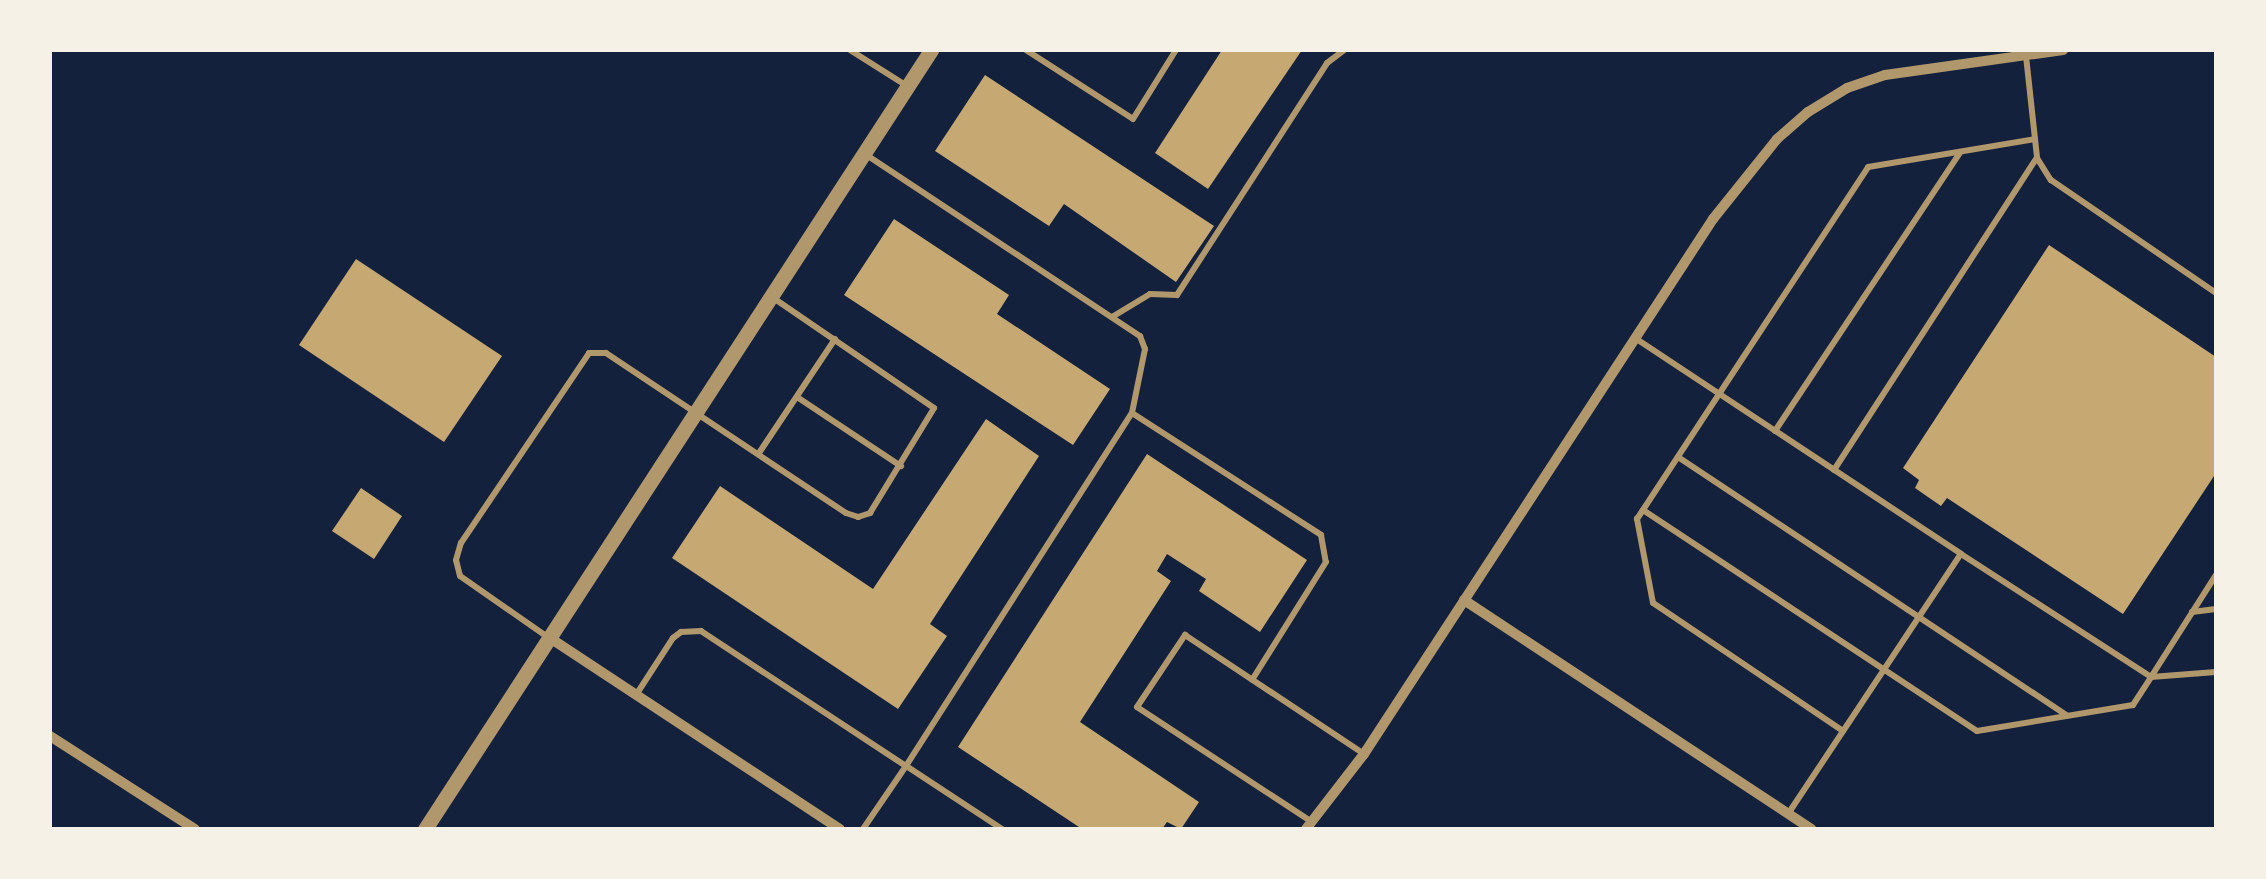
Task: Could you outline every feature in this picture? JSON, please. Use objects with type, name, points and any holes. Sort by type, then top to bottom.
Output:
[{"type":"street","points":[[426,829],[931,50]]},
{"type":"street","points":[[1310,826],[1364,754],[1743,177],[1808,112],[1848,88],[1886,75],[2063,50]]},
{"type":"street","points":[[1464,600],[1811,829]]},
{"type":"street","points":[[550,638],[840,829]]},
{"type":"street","points":[[50,736],[195,829]]},
{"type":"lane","points":[[850,50],[908,87]]},
{"type":"lane","points":[[1026,50],[1132,119],[1176,50]]},
{"type":"lane","points":[[1112,317],[1150,294],[1177,295],[1326,63],[1344,50]]},
{"type":"lane","points":[[2026,55],[2038,158],[2051,180],[2216,293]]},
{"type":"lane","points":[[1843,731],[1653,602],[1637,519],[1868,167],[2035,139]]},
{"type":"lane","points":[[1775,431],[1961,152]]},
{"type":"lane","points":[[863,829],[1132,413],[1144,349],[1140,336],[864,153]]},
{"type":"lane","points":[[1834,470],[2038,158]]},
{"type":"lane","points":[[550,638],[460,576],[456,560],[461,543],[589,353],[606,354],[858,517],[870,513],[901,466],[934,408],[772,297]]},
{"type":"lane","points":[[1636,338],[2150,677],[2216,672]]},
{"type":"lane","points":[[759,453],[835,339]]},
{"type":"lane","points":[[797,397],[901,466]]},
{"type":"lane","points":[[1132,413],[1320,535],[1326,562],[1252,680]]},
{"type":"lane","points":[[1678,457],[2068,716]]},
{"type":"lane","points":[[1642,510],[1977,732],[2133,705],[2216,575]]},
{"type":"lane","points":[[1788,814],[1962,554]]},
{"type":"lane","points":[[2192,612],[2216,609]]},
{"type":"lane","points":[[636,696],[673,638],[681,632],[702,631],[1002,829]]},
{"type":"lane","points":[[1310,826],[1137,706],[1185,635],[1364,754]]},
{"type":"building","points":[[1222,50],[1302,50],[1208,189],[1155,153]]},
{"type":"building","points":[[985,75],[1214,226],[1176,282],[1064,204],[1049,226],[935,151]]},
{"type":"building","points":[[894,219],[1009,295],[997,314],[1110,389],[1073,445],[844,295]]},
{"type":"building","points":[[2049,245],[2216,357],[2216,473],[2123,614],[1947,498],[1941,506],[1915,488],[1919,480],[1903,468]]},
{"type":"building","points":[[356,259],[502,356],[444,442],[299,345]]},
{"type":"building","points":[[986,419],[1039,456],[930,624],[947,636],[898,709],[672,558],[720,486],[873,589]]},
{"type":"building","points":[[1147,454],[1307,560],[1260,632],[1199,591],[1206,579],[1167,554],[1157,571],[1171,581],[1080,722],[1199,802],[1181,829],[1167,822],[1162,829],[1082,829],[958,747]]},
{"type":"building","points":[[361,488],[402,516],[374,559],[332,531]]}]
